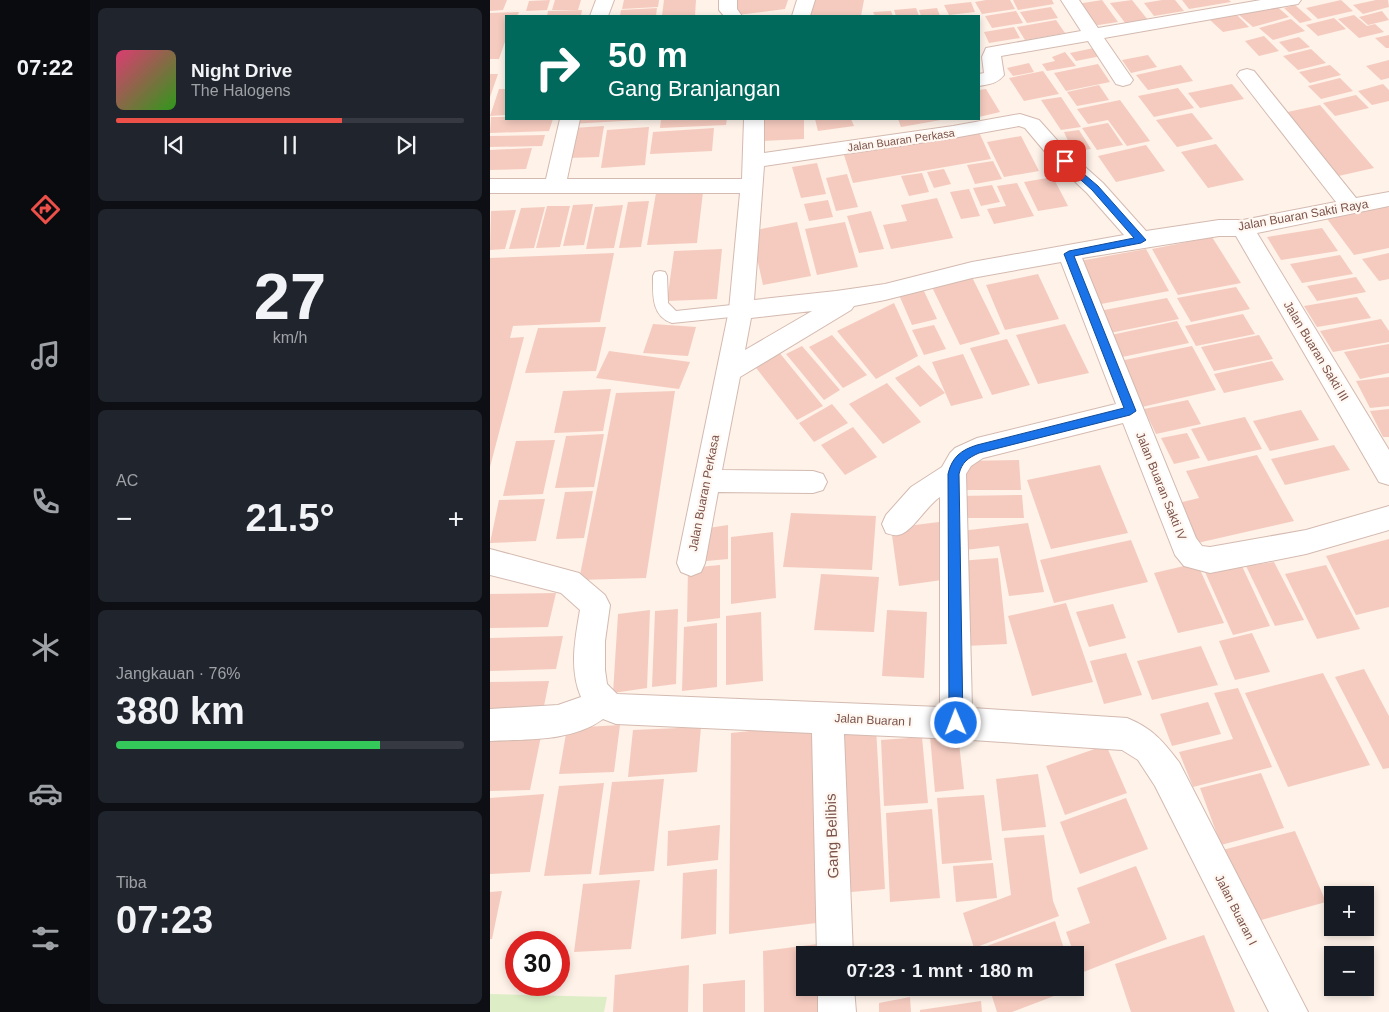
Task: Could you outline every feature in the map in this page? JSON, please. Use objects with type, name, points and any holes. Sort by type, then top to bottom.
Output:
[{"type":"street","points":[[599,15],[605,0]]},
{"type":"street","points":[[728,0],[728,10],[732,15]]},
{"type":"street","points":[[801,15],[806,0]]},
{"type":"street","points":[[1070,0],[1092,36],[1123,80]]},
{"type":"street","points":[[980,80],[992,78],[994,75],[991,56],[993,52],[1292,0]]},
{"type":"street","points":[[1247,75],[1352,206]]},
{"type":"street","points":[[555,185],[570,120]]},
{"type":"street","points":[[754,120],[754,161]]},
{"type":"street","name":"Jalan Buaran Perkasa","points":[[691,563],[741,310],[750,186],[754,161],[883,134],[1020,120],[1032,124],[1058,154],[1095,188],[1141,240]]},
{"type":"street","points":[[490,186],[750,186]]},
{"type":"street","name":"Jalan Buaran Sakti Raya","points":[[741,310],[797,305],[885,292],[972,270],[1141,240],[1219,228],[1243,228],[1389,199]]},
{"type":"street","name":"Jalan Buaran Sakti III","points":[[1243,228],[1389,474]]},
{"type":"street","name":"Jalan Buaran Sakti IV","points":[[1069,254],[1130,411],[1186,546],[1194,557],[1210,560],[1306,542],[1389,518]]},
{"type":"street","points":[[728,372],[855,297]]},
{"type":"street","points":[[956,723],[953,474],[956,464],[964,454],[977,449],[1130,411]]},
{"type":"street","points":[[896,524],[921,496],[953,474]]},
{"type":"street","points":[[706,481],[813,482]]},
{"type":"street","points":[[490,562],[569,582],[595,605],[588,664],[594,689],[601,701],[585,712],[558,721],[490,725]]},
{"type":"street","name":"Jalan Buaran I","points":[[601,701],[616,709],[956,723],[1127,734],[1149,749],[1167,774],[1288,1012]]},
{"type":"street","name":"Gang Belibis","points":[[828,718],[835,946]]},
{"type":"street","points":[[836,996],[837,1012]]},
{"type":"lane","points":[[660,276],[661,305],[672,317],[741,310]]},
{"type":"green space","points":[[490,994],[505,994],[505,996],[607,997],[604,1012],[490,1012]]},
{"type":"building","points":[[490,0],[507,0],[503,10],[490,11]]},
{"type":"building","points":[[550,0],[547,10],[526,11],[529,1]]},
{"type":"building","points":[[555,0],[581,0],[578,10],[552,10]]},
{"type":"building","points":[[624,0],[659,0],[658,7],[622,9]]},
{"type":"building","points":[[664,0],[696,0],[695,15],[662,15]]},
{"type":"building","points":[[736,0],[788,0],[785,9],[737,15]]},
{"type":"building","points":[[807,0],[864,0],[861,15],[804,15]]},
{"type":"building","points":[[1010,0],[1015,9],[982,14],[975,2]]},
{"type":"building","points":[[1013,0],[1052,0],[1054,4],[1018,10]]},
{"type":"building","points":[[1102,0],[1118,22],[1092,26],[1077,4]]},
{"type":"building","points":[[1132,0],[1148,20],[1126,24],[1110,3]]},
{"type":"building","points":[[1175,0],[1184,11],[1154,16],[1144,3]]},
{"type":"building","points":[[1182,0],[1229,0],[1231,2],[1189,9]]},
{"type":"building","points":[[1341,0],[1353,11],[1318,19],[1306,8]]},
{"type":"building","points":[[1376,0],[1388,0],[1389,7],[1363,14],[1353,5]]},
{"type":"building","points":[[971,2],[975,12],[949,15],[944,5]]},
{"type":"building","points":[[1274,4],[1289,17],[1253,27],[1238,14]]},
{"type":"building","points":[[1295,5],[1312,20],[1300,23],[1284,8]]},
{"type":"building","points":[[1051,7],[1058,18],[1027,23],[1020,12]]},
{"type":"building","points":[[657,8],[656,15],[620,15],[621,10]]},
{"type":"building","points":[[916,8],[919,15],[896,15],[894,10]]},
{"type":"building","points":[[937,8],[940,15],[921,15],[919,10]]},
{"type":"building","points":[[582,10],[581,15],[547,15],[548,11]]},
{"type":"building","points":[[891,11],[893,15],[874,15],[873,12]]},
{"type":"building","points":[[1016,11],[1023,23],[992,28],[985,16]]},
{"type":"building","points":[[1382,11],[1389,20],[1368,25],[1359,17]]},
{"type":"building","points":[[519,12],[518,15],[505,15],[505,42],[499,59],[490,59],[490,13]]},
{"type":"building","points":[[1235,13],[1249,27],[1223,32],[1210,20]]},
{"type":"building","points":[[1354,15],[1367,26],[1375,24],[1384,32],[1359,38],[1338,19]]},
{"type":"building","points":[[1334,18],[1346,29],[1318,36],[1306,25]]},
{"type":"building","points":[[1291,19],[1305,31],[1273,40],[1259,28]]},
{"type":"building","points":[[1056,20],[1065,33],[1025,40],[1017,27]]},
{"type":"building","points":[[1014,27],[1020,38],[989,43],[984,32]]},
{"type":"building","points":[[1389,35],[1389,48],[1386,48],[1375,38]]},
{"type":"building","points":[[1264,36],[1279,51],[1259,56],[1245,41]]},
{"type":"building","points":[[1299,37],[1310,47],[1289,52],[1279,42]]},
{"type":"building","points":[[1094,48],[1101,56],[1076,61],[1070,53]]},
{"type":"building","points":[[1311,49],[1326,63],[1298,70],[1283,56]]},
{"type":"building","points":[[1065,52],[1076,66],[1047,71],[1042,64],[1055,61],[1052,57]]},
{"type":"building","points":[[1148,55],[1157,67],[1131,73],[1122,60]]},
{"type":"building","points":[[1389,60],[1389,78],[1381,80],[1366,66]]},
{"type":"building","points":[[1029,63],[1034,72],[1013,76],[1007,68]]},
{"type":"building","points":[[1098,64],[1110,82],[1066,91],[1054,73]]},
{"type":"building","points":[[1181,65],[1193,81],[1148,90],[1136,75]]},
{"type":"building","points":[[1330,65],[1341,75],[1310,83],[1299,72]]},
{"type":"building","points":[[1043,71],[1059,94],[1024,101],[1009,78]]},
{"type":"building","points":[[490,74],[498,74],[490,97]]},
{"type":"building","points":[[1340,78],[1353,91],[1321,99],[1308,86]]},
{"type":"building","points":[[1232,84],[1244,99],[1200,108],[1188,93]]},
{"type":"building","points":[[1383,84],[1389,90],[1389,101],[1372,105],[1358,91]]},
{"type":"building","points":[[1099,85],[1109,100],[1077,106],[1067,92]]},
{"type":"building","points":[[1178,88],[1194,108],[1154,117],[1138,96]]},
{"type":"building","points":[[499,89],[505,89],[505,115],[490,116]]},
{"type":"building","points":[[986,89],[1000,112],[980,117],[980,90]]},
{"type":"building","points":[[1356,95],[1369,108],[1335,116],[1323,103]]},
{"type":"building","points":[[1061,97],[1081,127],[1061,130],[1041,100]]},
{"type":"building","points":[[1120,100],[1150,141],[1127,146],[1108,120],[1088,124],[1077,109]]},
{"type":"building","points":[[1320,105],[1374,168],[1334,177],[1283,113]]},
{"type":"building","points":[[1192,113],[1213,139],[1177,147],[1156,120]]},
{"type":"building","points":[[491,117],[505,117],[505,120],[553,120],[549,131],[490,133]]},
{"type":"building","points":[[572,120],[640,120],[570,124]]},
{"type":"building","points":[[661,120],[727,120],[726,125],[660,128]]},
{"type":"building","points":[[763,120],[804,120],[804,139],[762,141]]},
{"type":"building","points":[[815,120],[851,120],[854,126],[818,131]]},
{"type":"building","points":[[898,120],[941,120],[901,127]]},
{"type":"building","points":[[1108,123],[1123,145],[1097,150],[1082,128]]},
{"type":"building","points":[[604,126],[599,157],[567,158],[573,128]]},
{"type":"building","points":[[649,127],[645,165],[601,168],[607,130]]},
{"type":"building","points":[[714,128],[712,151],[650,154],[653,132]]},
{"type":"building","points":[[1079,130],[1091,149],[1073,152],[1064,132]]},
{"type":"building","points":[[979,132],[991,159],[853,183],[844,155]]},
{"type":"building","points":[[545,135],[542,146],[490,147],[490,136]]},
{"type":"building","points":[[1021,136],[1039,171],[1004,177],[987,142]]},
{"type":"building","points":[[1216,144],[1244,180],[1208,188],[1181,152]]},
{"type":"building","points":[[1146,145],[1165,171],[1116,182],[1098,156]]},
{"type":"building","points":[[532,148],[526,169],[490,170],[490,150]]},
{"type":"building","points":[[993,161],[1002,179],[975,184],[967,165]]},
{"type":"building","points":[[817,163],[826,194],[801,198],[792,167]]},
{"type":"building","points":[[944,169],[951,184],[934,188],[927,172]]},
{"type":"building","points":[[922,173],[929,192],[909,196],[901,176]]},
{"type":"building","points":[[847,174],[858,207],[836,211],[826,178]]},
{"type":"building","points":[[1053,177],[1068,206],[1038,211],[1024,182]]},
{"type":"building","points":[[1017,183],[1034,216],[994,224],[987,209],[1006,206],[997,186]]},
{"type":"building","points":[[992,185],[1000,202],[981,206],[973,188]]},
{"type":"building","points":[[969,189],[980,216],[961,219],[950,192]]},
{"type":"building","points":[[703,192],[697,243],[647,245],[656,193]]},
{"type":"building","points":[[937,198],[953,238],[891,249],[883,225],[907,221],[901,205]]},
{"type":"building","points":[[828,200],[833,217],[809,221],[804,204]]},
{"type":"building","points":[[649,201],[641,247],[619,248],[628,202]]},
{"type":"building","points":[[1386,203],[1389,208],[1389,248],[1354,255],[1325,216]]},
{"type":"building","points":[[593,204],[584,245],[563,246],[573,205]]},
{"type":"building","points":[[623,205],[614,248],[586,249],[595,207]]},
{"type":"building","points":[[547,206],[570,206],[560,247],[536,248]]},
{"type":"building","points":[[545,207],[534,248],[509,249],[521,208]]},
{"type":"building","points":[[516,210],[505,249],[490,250],[491,211]]},
{"type":"building","points":[[871,211],[884,249],[859,253],[847,216]]},
{"type":"building","points":[[797,222],[811,276],[763,285],[751,231]]},
{"type":"building","points":[[845,222],[858,267],[817,275],[805,229]]},
{"type":"building","points":[[1322,228],[1338,251],[1281,260],[1267,237]]},
{"type":"building","points":[[1212,237],[1241,283],[1178,295],[1152,249]]},
{"type":"building","points":[[722,249],[717,299],[667,301],[674,251]]},
{"type":"building","points":[[1146,249],[1169,291],[1101,304],[1080,261]]},
{"type":"building","points":[[614,253],[600,322],[513,326],[510,338],[524,337],[490,467],[490,258]]},
{"type":"building","points":[[1389,253],[1389,279],[1379,281],[1362,259]]},
{"type":"building","points":[[1340,255],[1353,274],[1302,283],[1290,264]]},
{"type":"building","points":[[970,273],[1000,334],[960,345],[930,283]]},
{"type":"building","points":[[1038,274],[1059,319],[1005,330],[986,285]]},
{"type":"building","points":[[1356,277],[1366,292],[1317,301],[1307,286]]},
{"type":"building","points":[[1236,287],[1250,309],[1191,322],[1177,298]]},
{"type":"building","points":[[923,289],[937,319],[912,325],[899,295]]},
{"type":"building","points":[[1357,297],[1371,318],[1317,327],[1304,306]]},
{"type":"building","points":[[1167,298],[1179,319],[1110,333],[1099,311]]},
{"type":"building","points":[[894,303],[918,356],[876,379],[837,331]]},
{"type":"building","points":[[1243,314],[1255,334],[1196,346],[1185,326]]},
{"type":"building","points":[[1381,319],[1389,331],[1389,342],[1333,352],[1320,331]]},
{"type":"building","points":[[1177,321],[1189,343],[1122,357],[1111,335]]},
{"type":"building","points":[[653,324],[696,327],[688,356],[643,353]]},
{"type":"building","points":[[1065,324],[1089,373],[1038,384],[1016,335]]},
{"type":"building","points":[[934,325],[946,349],[924,355],[912,330]]},
{"type":"building","points":[[606,327],[596,371],[525,373],[538,328]]},
{"type":"building","points":[[832,335],[867,375],[843,388],[809,347]]},
{"type":"building","points":[[1259,335],[1273,359],[1214,371],[1201,347]]},
{"type":"building","points":[[1007,339],[1030,385],[992,395],[970,348]]},
{"type":"building","points":[[1389,344],[1389,373],[1360,379],[1344,352]]},
{"type":"building","points":[[802,346],[840,390],[824,400],[786,354]]},
{"type":"building","points":[[1192,346],[1216,390],[1142,407],[1120,361]]},
{"type":"building","points":[[609,351],[690,362],[679,389],[596,378]]},
{"type":"building","points":[[778,351],[823,406],[797,420],[753,364]]},
{"type":"building","points":[[963,354],[983,398],[951,406],[932,362]]},
{"type":"building","points":[[1272,361],[1284,380],[1224,393],[1214,374]]},
{"type":"building","points":[[919,365],[945,393],[920,407],[895,378]]},
{"type":"building","points":[[1389,377],[1389,406],[1370,408],[1356,381]]},
{"type":"building","points":[[887,383],[921,422],[883,444],[849,404]]},
{"type":"building","points":[[611,389],[603,431],[554,433],[563,391]]},
{"type":"building","points":[[675,391],[646,578],[579,580],[616,393]]},
{"type":"building","points":[[1188,400],[1201,424],[1156,434],[1144,409]]},
{"type":"building","points":[[832,404],[848,423],[814,442],[799,423]]},
{"type":"building","points":[[1389,409],[1389,437],[1383,437],[1370,411]]},
{"type":"building","points":[[1301,410],[1319,440],[1270,451],[1253,421]]},
{"type":"building","points":[[1245,417],[1262,449],[1208,461],[1191,429]]},
{"type":"building","points":[[853,427],[877,457],[845,475],[821,445]]},
{"type":"building","points":[[1187,433],[1200,458],[1174,464],[1161,438]]},
{"type":"building","points":[[604,434],[594,487],[555,488],[566,436]]},
{"type":"building","points":[[555,440],[543,494],[503,496],[516,441]]},
{"type":"building","points":[[1334,445],[1350,470],[1285,485],[1271,459]]},
{"type":"building","points":[[1257,455],[1294,521],[1193,544],[1174,504],[1199,498],[1186,471]]},
{"type":"building","points":[[1019,460],[1021,490],[960,490],[959,461]]},
{"type":"building","points":[[1100,465],[1128,533],[1051,549],[1027,480]]},
{"type":"building","points":[[593,491],[584,538],[556,539],[565,492]]},
{"type":"building","points":[[1022,495],[1024,518],[960,518],[959,496]]},
{"type":"building","points":[[545,499],[536,541],[490,543],[499,500]]},
{"type":"building","points":[[791,513],[876,516],[872,570],[783,567]]},
{"type":"building","points":[[939,522],[949,579],[899,586],[891,528]]},
{"type":"building","points":[[1028,523],[1044,592],[1009,596],[999,546],[965,550],[961,531]]},
{"type":"building","points":[[728,525],[728,559],[696,562],[702,529]]},
{"type":"building","points":[[773,532],[776,598],[731,604],[731,537]]},
{"type":"building","points":[[1389,539],[1389,607],[1356,615],[1326,556]]},
{"type":"building","points":[[1131,540],[1148,582],[1054,603],[1040,560]]},
{"type":"building","points":[[998,558],[1007,644],[966,646],[959,561]]},
{"type":"building","points":[[1274,562],[1304,620],[1275,626],[1246,566]]},
{"type":"building","points":[[1197,563],[1224,623],[1178,633],[1154,573]]},
{"type":"building","points":[[1241,564],[1270,626],[1233,635],[1205,572]]},
{"type":"building","points":[[720,565],[720,618],[687,622],[688,568]]},
{"type":"building","points":[[1326,565],[1360,629],[1317,639],[1285,574]]},
{"type":"building","points":[[821,574],[879,577],[874,632],[814,630]]},
{"type":"building","points":[[556,593],[548,627],[490,628],[490,594]]},
{"type":"building","points":[[1066,603],[1093,682],[1032,696],[1008,616]]},
{"type":"building","points":[[1113,604],[1126,638],[1089,647],[1076,612]]},
{"type":"building","points":[[678,609],[676,684],[652,687],[655,611]]},
{"type":"building","points":[[650,610],[647,688],[613,693],[618,614]]},
{"type":"building","points":[[887,610],[927,612],[924,678],[882,676]]},
{"type":"building","points":[[761,612],[763,681],[726,685],[726,616]]},
{"type":"building","points":[[717,623],[717,687],[682,691],[684,627]]},
{"type":"building","points":[[1252,633],[1270,672],[1235,680],[1219,641]]},
{"type":"building","points":[[563,636],[556,669],[490,671],[490,638]]},
{"type":"building","points":[[1201,646],[1218,685],[1152,700],[1137,661]]},
{"type":"building","points":[[1126,653],[1142,695],[1104,704],[1090,661]]},
{"type":"building","points":[[1364,669],[1389,716],[1389,768],[1383,769],[1335,677]]},
{"type":"building","points":[[1323,673],[1370,765],[1288,787],[1245,693]]},
{"type":"building","points":[[549,681],[542,716],[490,717],[490,682]]},
{"type":"building","points":[[1238,688],[1272,767],[1193,787],[1179,752],[1233,739],[1214,693]]},
{"type":"building","points":[[1208,702],[1221,734],[1172,746],[1160,714]]},
{"type":"building","points":[[815,724],[824,922],[729,934],[731,733]]},
{"type":"building","points":[[620,725],[614,772],[559,774],[567,728]]},
{"type":"building","points":[[701,727],[697,772],[628,777],[633,730]]},
{"type":"building","points":[[876,727],[885,889],[840,893],[836,731]]},
{"type":"building","points":[[958,733],[964,789],[935,792],[930,736]]},
{"type":"building","points":[[541,736],[530,790],[490,791],[490,737]]},
{"type":"building","points":[[922,737],[928,803],[884,806],[881,740]]},
{"type":"building","points":[[1106,745],[1127,793],[1065,815],[1046,766]]},
{"type":"building","points":[[1261,773],[1284,828],[1221,845],[1200,788]]},
{"type":"building","points":[[1038,774],[1046,827],[1002,831],[996,779]]},
{"type":"building","points":[[664,779],[654,871],[599,875],[612,782]]},
{"type":"building","points":[[604,783],[591,874],[544,876],[559,786]]},
{"type":"building","points":[[544,794],[530,872],[490,874],[490,798]]},
{"type":"building","points":[[984,795],[992,860],[942,864],[937,798]]},
{"type":"building","points":[[1126,798],[1148,849],[1080,874],[1060,822]]},
{"type":"building","points":[[932,809],[940,898],[890,902],[886,813]]},
{"type":"building","points":[[720,825],[718,860],[667,866],[668,831]]},
{"type":"building","points":[[1295,831],[1324,897],[1324,903],[1247,924],[1219,851]]},
{"type":"building","points":[[1044,835],[1053,901],[1059,916],[979,946],[973,946],[963,913],[1011,895],[1004,838]]},
{"type":"building","points":[[993,863],[997,898],[956,902],[953,866]]},
{"type":"building","points":[[1136,866],[1167,939],[1084,972],[1084,946],[1071,946],[1066,932],[1090,923],[1077,888]]},
{"type":"building","points":[[717,869],[716,934],[681,939],[683,873]]},
{"type":"building","points":[[640,880],[631,949],[574,952],[583,884]]},
{"type":"building","points":[[502,891],[492,939],[490,939],[490,892]]},
{"type":"building","points":[[1055,921],[1063,946],[987,946]]},
{"type":"building","points":[[1204,935],[1235,1012],[1131,1012],[1115,964]]},
{"type":"building","points":[[818,944],[818,946],[802,946]]},
{"type":"building","points":[[796,947],[796,996],[819,996],[820,1012],[764,1012],[763,951]]},
{"type":"building","points":[[689,965],[688,1012],[613,1012],[615,975]]},
{"type":"building","points":[[745,980],[745,1012],[703,1012],[703,984]]},
{"type":"building","points":[[992,996],[1054,996],[1012,1012],[997,1012]]},
{"type":"building","points":[[910,997],[911,1012],[879,1012],[879,1003]]},
{"type":"building","points":[[981,1001],[982,1012],[920,1012],[920,1010]]},
{"type":"route","points":[[956,723],[953,474],[956,464],[964,454],[977,449],[1130,411],[1069,254],[1141,240],[1095,188],[1065,161]]}]
